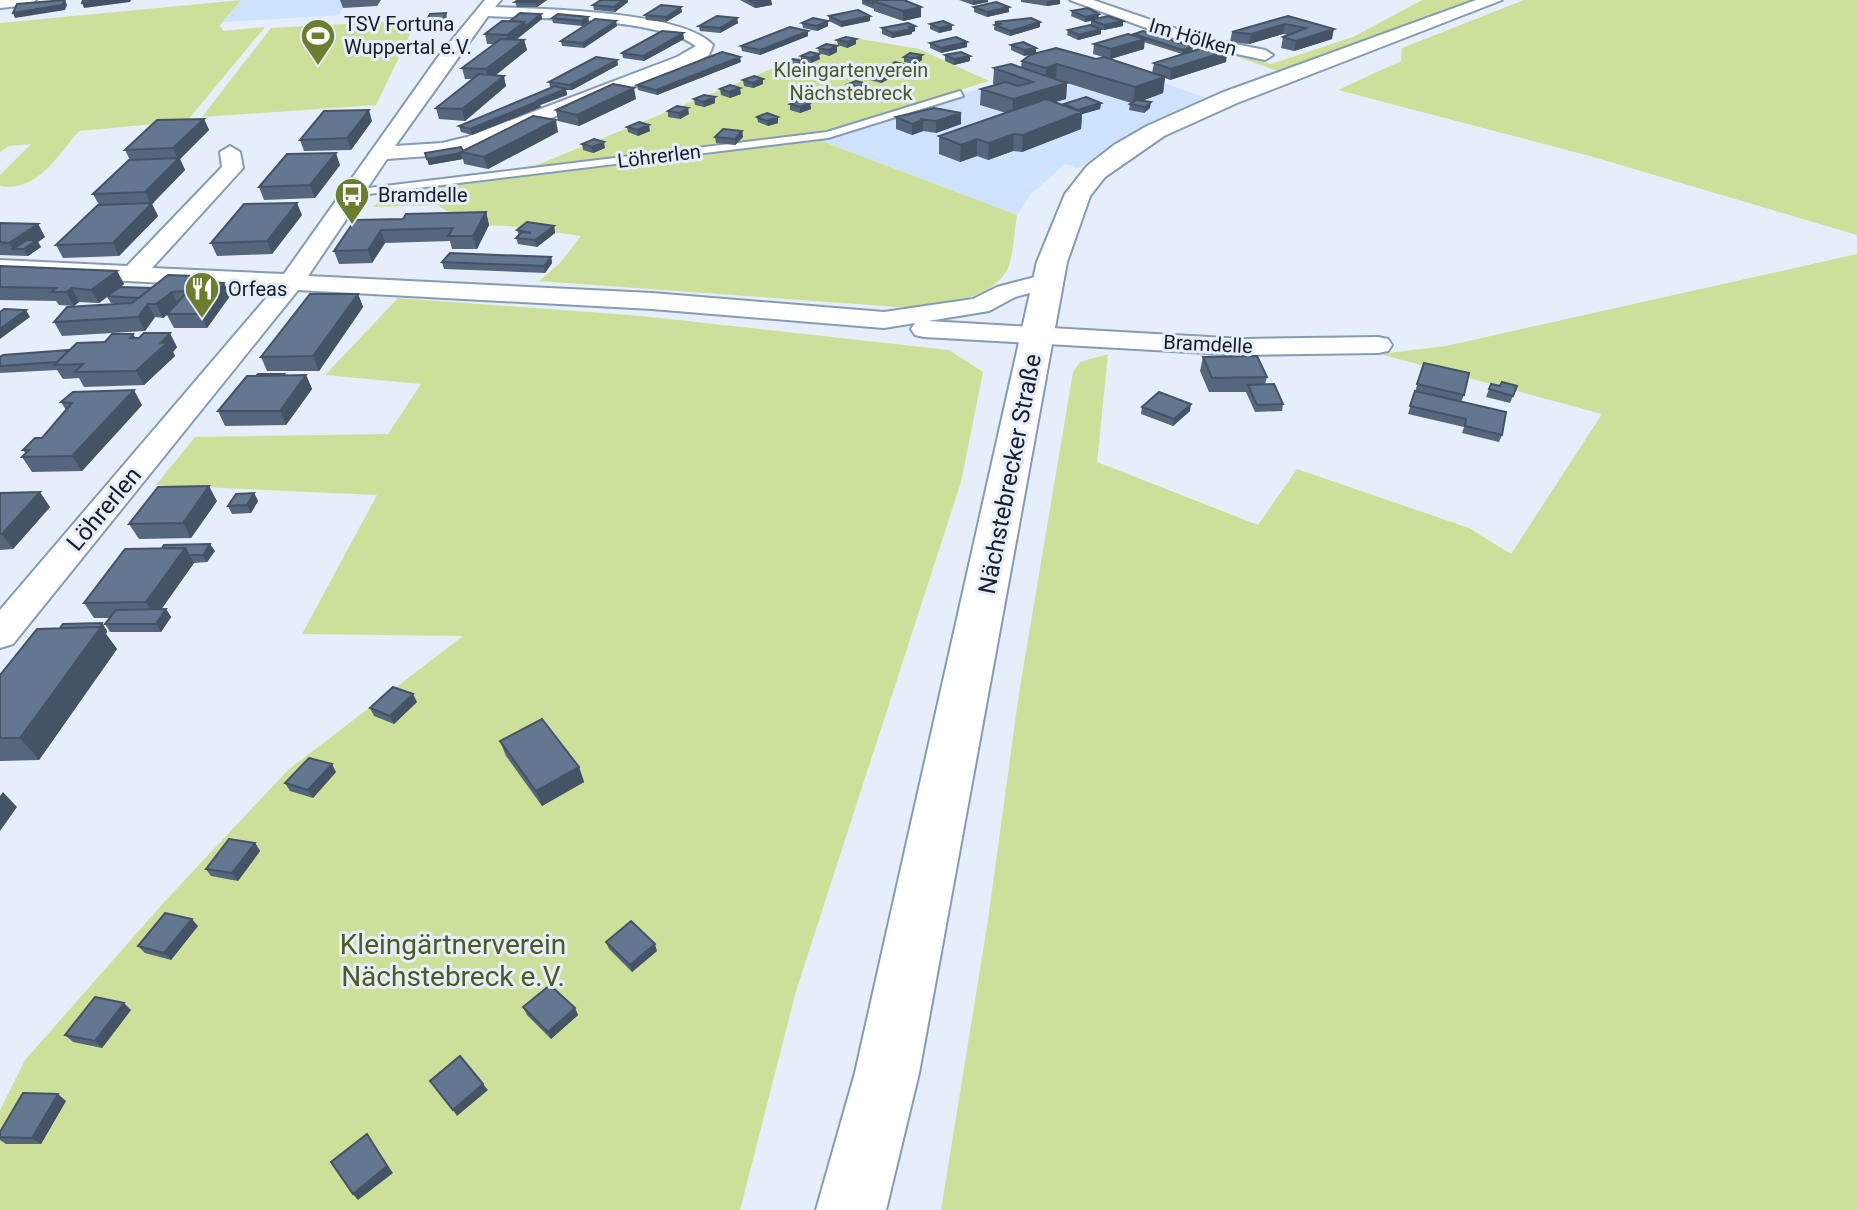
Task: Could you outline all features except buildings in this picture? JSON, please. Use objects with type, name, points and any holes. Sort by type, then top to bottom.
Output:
[{"type":"main road","name":"Nächstebrecker Straße","points":[[851,1210],[887,1073],[1042,307],[1061,230],[1079,192],[1098,171],[1140,140],[1167,126],[1493,0]]},
{"type":"street","points":[[0,3],[28,0]]},
{"type":"street","name":"Im Hölken","points":[[1078,0],[1196,41],[1265,55]]},
{"type":"street","name":"Löhrerlen","points":[[0,635],[292,281],[379,153],[487,6],[637,24],[687,34],[705,45],[703,51],[683,61],[474,141],[442,149],[379,153]]},
{"type":"street","points":[[134,273],[233,168],[230,152]]},
{"type":"street","name":"Bramdelle","points":[[0,267],[652,301],[884,320],[976,334],[1042,307]]},
{"type":"street","name":"Bramdelle","points":[[924,317],[980,306],[1006,292],[1042,307],[1243,347],[1378,345]]},
{"type":"street","name":"Bramdelle","points":[[884,320],[924,317],[980,319],[1042,307]]},
{"type":"lane","name":"Löhrerlen","points":[[352,193],[828,135],[960,94]]},
{"type":"shaded area","points":[[241,0],[347,0],[339,15],[223,22]]},
{"type":"shaded area","points":[[1075,51],[1206,98],[1150,123],[1078,168],[1065,164],[1031,194],[1017,215],[816,139],[1010,79]]},
{"type":"green space","points":[[241,0],[220,25],[223,31],[265,27],[187,121],[79,131],[55,161],[36,178],[13,187],[0,186],[0,175],[31,144],[9,146],[0,152],[0,23]]},
{"type":"green space","points":[[1422,0],[1480,0],[1283,73],[1221,51],[1271,64],[1353,37]]},
{"type":"green space","points":[[1524,0],[1857,0],[1857,235],[1590,156],[1338,90],[1401,61],[1402,48]]},
{"type":"green space","name":"TSV Fortuna Wuppertal e.V.","points":[[417,20],[376,105],[202,117],[271,28]]},
{"type":"green space","name":"Kleingartenverein Nächstebreck","points":[[849,37],[919,49],[989,81],[819,134],[525,170]]},
{"type":"green space","points":[[816,139],[1017,215],[1009,264],[1000,280],[990,288],[964,299],[912,308],[539,281],[560,263],[581,236],[509,226],[471,225],[437,205],[373,207],[386,193]]},
{"type":"green space","points":[[1857,254],[1857,1210],[941,1210],[988,920],[1019,693],[1073,372],[1080,362],[1108,354],[1097,462],[1258,525],[1297,469],[1469,528],[1511,554],[1602,414],[1380,354],[1446,346]]},
{"type":"green space","name":"Kleingärtnerverein Nächstebreck e.V.","points":[[398,298],[642,316],[949,350],[983,372],[961,482],[796,991],[740,1210],[0,1210],[0,1110],[25,1060],[166,900],[288,770],[463,636],[302,634],[377,495],[156,485],[195,437],[388,434],[421,384],[325,375]]},
{"type":"place","name":"TSV Fortuna Wuppertal e.V.","points":[[318,67]]},
{"type":"place","name":"Bramdelle","points":[[352,226]]},
{"type":"place","name":"Orfeas","points":[[202,320]]}]
